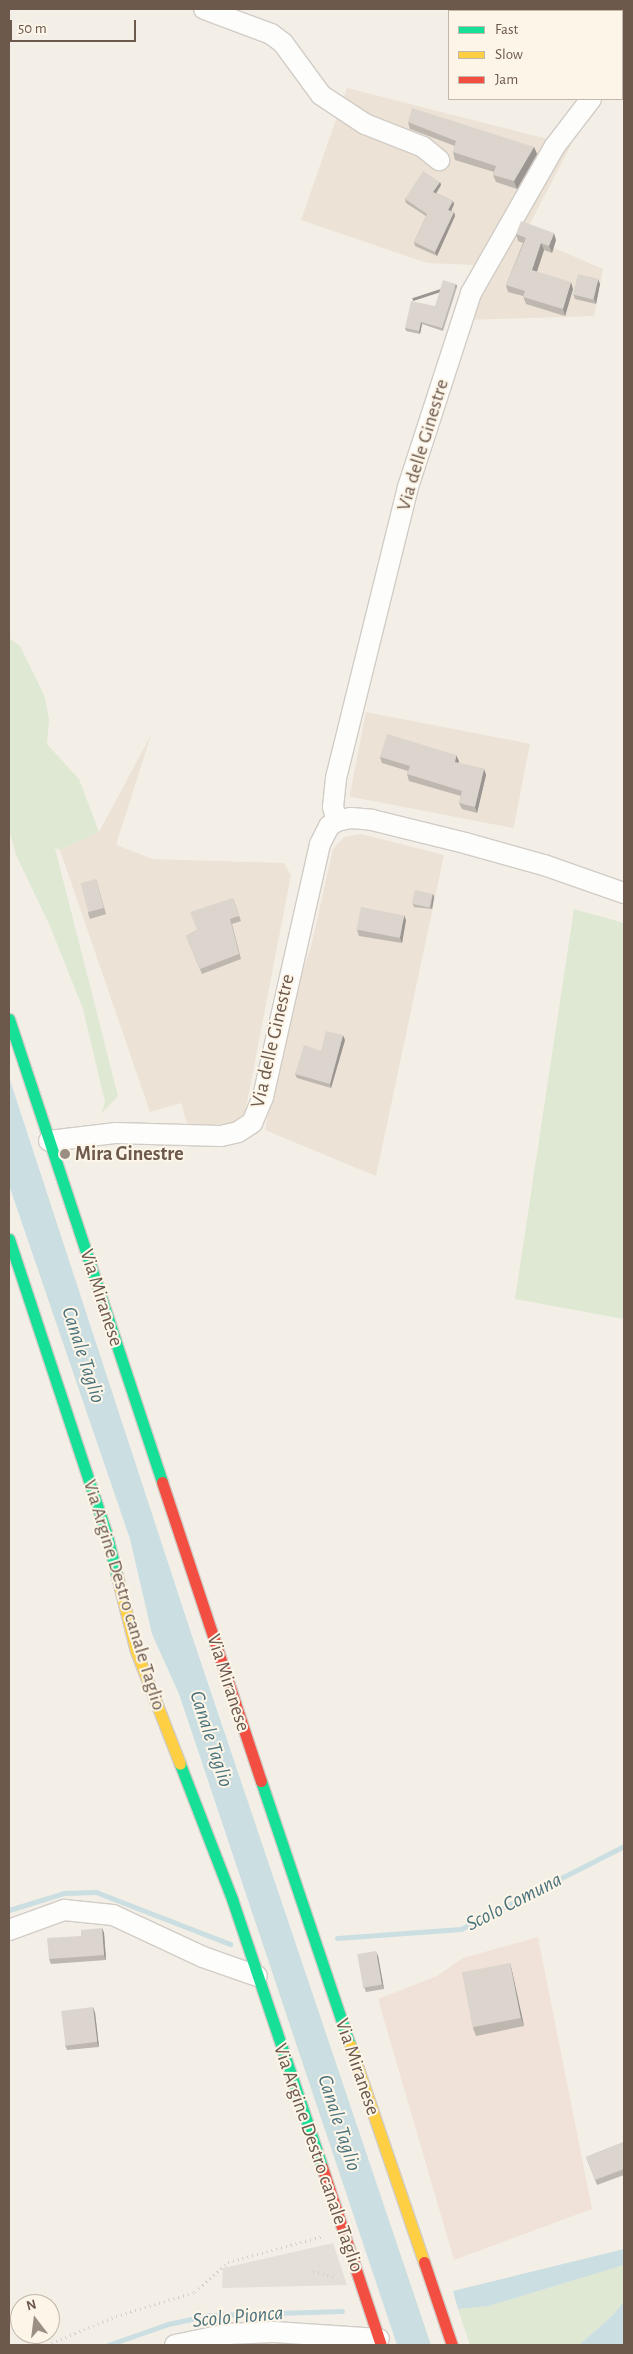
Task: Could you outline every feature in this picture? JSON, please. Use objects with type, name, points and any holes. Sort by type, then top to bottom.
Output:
[{"type":"main road","name":"Via Miranese","points":[[9,1018],[452,2345]]},
{"type":"main road","name":"Via Argine Destro canale Taglio","points":[[9,1239],[106,1532],[136,1651],[178,1765],[206,1828],[380,2342]]},
{"type":"street","points":[[204,9],[271,34],[283,43],[322,96],[365,124],[423,147],[439,160]]},
{"type":"street","name":"Via delle Ginestre","points":[[49,1141],[115,1133],[221,1136],[238,1132],[252,1124],[263,1097],[320,844],[329,826],[337,821],[333,806],[336,778],[408,487],[471,293],[555,146],[590,100]]},
{"type":"street","points":[[337,821],[351,818],[372,820],[465,843],[544,865],[624,893]]},
{"type":"street","points":[[9,1930],[64,1910],[113,1915],[203,1957],[257,1976]]},
{"type":"street","name":"Via Argine Destro canale Taglio","points":[[175,2345],[228,2334],[274,2332],[380,2342]]},
{"type":"path","points":[[46,2345],[116,2316],[195,2292],[228,2262],[342,2231]]},
{"type":"shaded area","points":[[347,88],[571,145],[524,235],[603,269],[594,316],[465,320],[478,265],[427,263],[301,220]]},
{"type":"shaded area","points":[[366,712],[530,744],[514,828],[350,796]]},
{"type":"shaded area","points":[[151,735],[116,845],[153,859],[284,863],[291,875],[245,1113],[233,1123],[188,1126],[181,1103],[150,1112],[60,850],[99,832]]},
{"type":"shaded area","points":[[361,834],[444,855],[376,1176],[265,1130],[287,1017],[311,947],[333,849],[344,837]]},
{"type":"shaded area","points":[[538,1937],[592,2209],[454,2260],[378,1999],[437,1976],[463,1958]]},
{"type":"shaded area","points":[[333,2243],[347,2285],[222,2288],[223,2268]]},
{"type":"green space","points":[[9,638],[20,646],[44,695],[49,719],[47,744],[79,779],[99,832],[60,850],[55,848],[118,1096],[101,1114],[105,1102],[83,1009],[50,926],[16,855],[9,828]]},
{"type":"green space","points":[[574,909],[624,923],[624,1319],[515,1299]]},
{"type":"green space","points":[[624,2265],[624,2301],[613,2315],[579,2345],[470,2345],[458,2309],[489,2306]]},
{"type":"water","name":"Canale Taglio","points":[[9,1077],[192,1636],[431,2345],[397,2345],[179,1694],[152,1634],[130,1539],[9,1185]]},
{"type":"water","points":[[624,2249],[624,2265],[489,2306],[458,2309],[453,2291]]},
{"type":"water","points":[[624,2301],[624,2345],[579,2345],[613,2315]]},
{"type":"building","points":[[412,108],[534,147],[514,181],[493,175],[496,166],[453,152],[456,141],[408,122]]},
{"type":"building","points":[[423,171],[440,182],[433,192],[453,201],[448,210],[454,212],[435,252],[414,242],[427,214],[405,199]]},
{"type":"building","points":[[521,221],[554,233],[549,246],[541,243],[532,270],[571,282],[563,309],[523,297],[525,291],[506,285],[526,238],[516,234]]},
{"type":"building","points":[[578,274],[598,279],[593,299],[573,294]]},
{"type":"building","points":[[443,280],[456,284],[442,328],[421,322],[419,331],[405,328],[411,301],[435,306]]},
{"type":"building","points":[[387,734],[456,755],[455,762],[484,769],[475,807],[459,803],[462,791],[407,774],[410,766],[380,757]]},
{"type":"building","points":[[96,879],[104,908],[88,912],[81,883]]},
{"type":"building","points":[[415,890],[433,894],[429,908],[412,904]]},
{"type":"building","points":[[233,898],[239,916],[230,919],[239,954],[200,969],[186,936],[197,930],[190,912]]},
{"type":"building","points":[[361,907],[404,915],[400,938],[357,930]]},
{"type":"building","points":[[326,1031],[343,1035],[330,1084],[295,1074],[304,1045],[321,1051]]},
{"type":"building","points":[[102,1928],[104,1955],[49,1959],[47,1938],[81,1936],[81,1930]]},
{"type":"building","points":[[376,1951],[382,1984],[363,1988],[357,1954]]},
{"type":"building","points":[[510,1963],[521,2018],[473,2027],[462,1972]]},
{"type":"building","points":[[93,2007],[97,2042],[66,2046],[61,2011]]},
{"type":"building","points":[[624,2142],[624,2169],[595,2180],[586,2157]]},
{"type":"waterway","name":"Scolo Comuna","points":[[337,1938],[461,1929],[624,1846]]},
{"type":"waterway","name":"Scolo Comuna","points":[[9,1910],[64,1893],[96,1892],[230,1944]]},
{"type":"waterway","name":"Scolo Pionca","points":[[108,2345],[168,2324],[210,2315],[342,2311]]},
{"type":"traffic: fast","points":[[9,1019],[162,1482]]},
{"type":"traffic: fast","points":[[9,1239],[106,1532],[117,1576]]},
{"type":"traffic: fast","points":[[180,1764],[232,1899],[322,2167]]},
{"type":"traffic: fast","points":[[261,1781],[350,2045]]},
{"type":"traffic: slow","points":[[117,1576],[136,1651],[180,1764]]},
{"type":"traffic: slow","points":[[350,2045],[424,2262]]},
{"type":"traffic: jam","points":[[162,1482],[261,1781]]},
{"type":"traffic: jam","points":[[322,2167],[381,2345]]},
{"type":"traffic: jam","points":[[424,2262],[452,2345]]},
{"type":"place","name":"Mira Ginestre","points":[[65,1154]]}]
